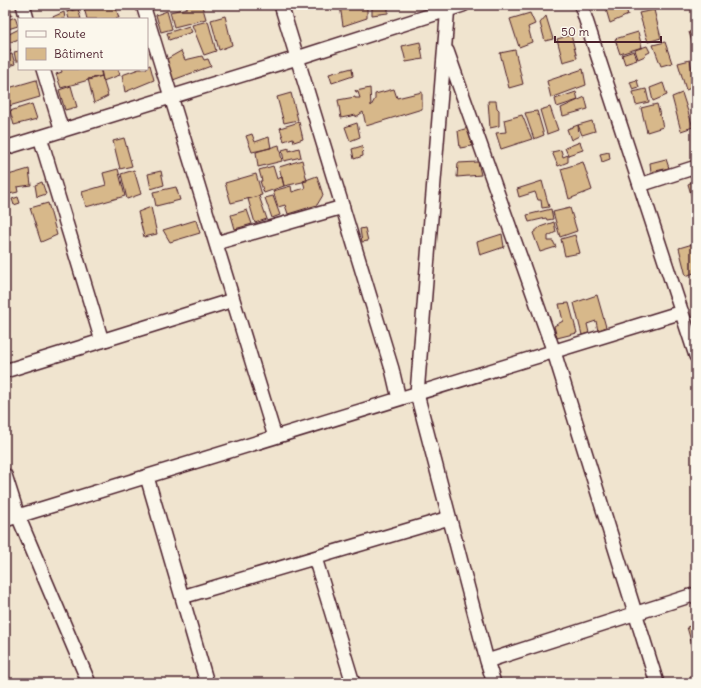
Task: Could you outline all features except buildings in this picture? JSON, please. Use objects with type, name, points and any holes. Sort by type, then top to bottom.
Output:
[{"type":"street","points":[[23,5],[28,18]]},
{"type":"street","points":[[143,5],[147,18]]},
{"type":"street","points":[[281,5],[392,369],[399,399]]},
{"type":"street","points":[[5,148],[297,58],[448,7],[463,5]]},
{"type":"street","points":[[581,5],[696,356]]},
{"type":"street","points":[[448,7],[417,394],[494,683]]},
{"type":"street","points":[[148,21],[275,437]]},
{"type":"street","points":[[445,46],[554,352],[657,683]]},
{"type":"street","points":[[43,70],[62,131]]},
{"type":"street","points":[[40,137],[102,341]]},
{"type":"street","points":[[640,185],[696,167]]},
{"type":"street","points":[[216,243],[343,207]]},
{"type":"street","points":[[5,371],[234,300]]},
{"type":"street","points":[[5,520],[682,312]]},
{"type":"street","points":[[5,475],[18,516],[89,683]]},
{"type":"street","points":[[147,476],[207,683]]},
{"type":"street","points":[[182,597],[449,518]]},
{"type":"street","points":[[315,558],[353,683]]},
{"type":"street","points":[[487,661],[696,594]]}]
